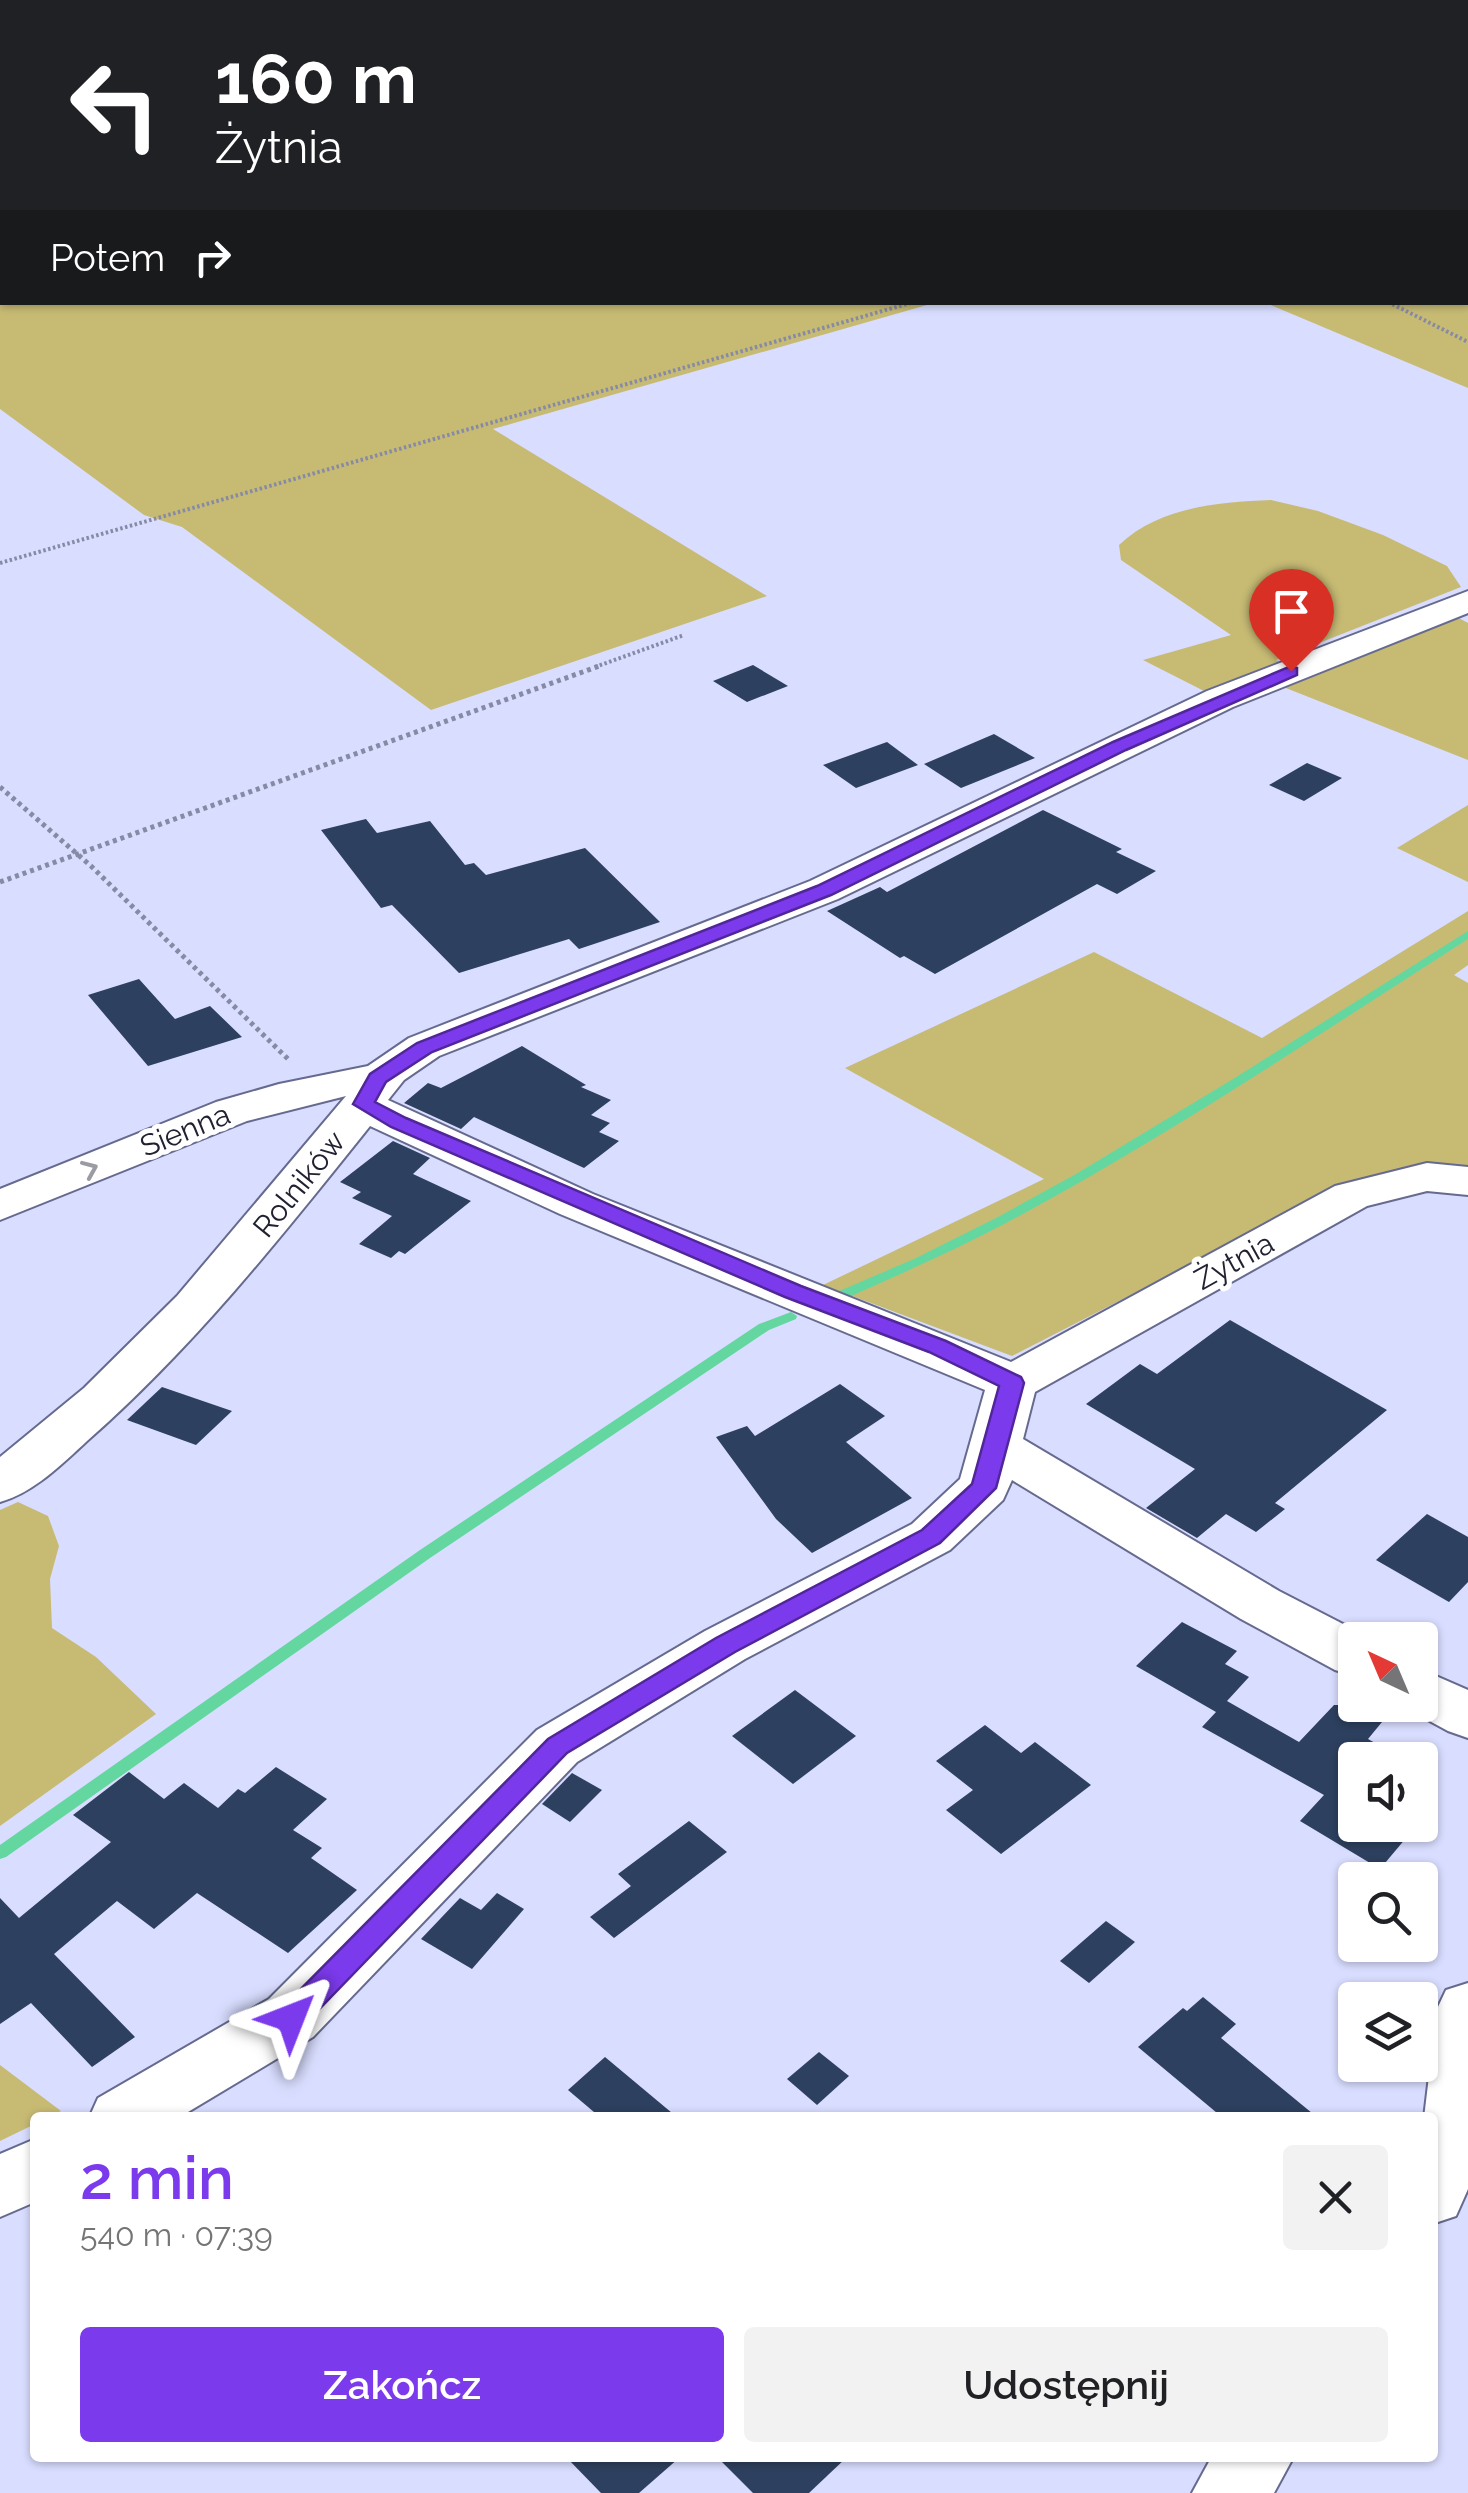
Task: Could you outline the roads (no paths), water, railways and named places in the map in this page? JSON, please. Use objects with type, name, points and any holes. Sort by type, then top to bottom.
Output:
[{"type":"street","name":"Rolników","points":[[0,1484],[81,1423],[147,1362],[246,1251],[352,1089],[424,1047],[824,890],[1220,700],[1468,601]]},
{"type":"street","name":"Sienna","points":[[0,1206],[226,1112],[352,1089]]},
{"type":"street","points":[[132,2112],[291,2018],[558,1746],[725,1645],[931,1536],[984,1488],[1012,1383],[938,1346],[655,1234],[352,1089]]},
{"type":"street","name":"Żytnia","points":[[1012,1383],[1351,1196],[1427,1177],[1464,1177]]},
{"type":"street","points":[[995,1446],[1260,1605],[1338,1647]]},
{"type":"street","points":[[1438,1700],[1468,1716]]},
{"type":"street","points":[[1438,2182],[1453,2148],[1468,2009]]},
{"type":"street","points":[[0,2188],[30,2171]]},
{"type":"street","points":[[1228,2493],[1255,2462]]},
{"type":"waterway","points":[[835,1298],[919,1262],[1080,1177],[1468,934]]},
{"type":"waterway","points":[[0,1853],[425,1554],[764,1327],[791,1316]]}]
